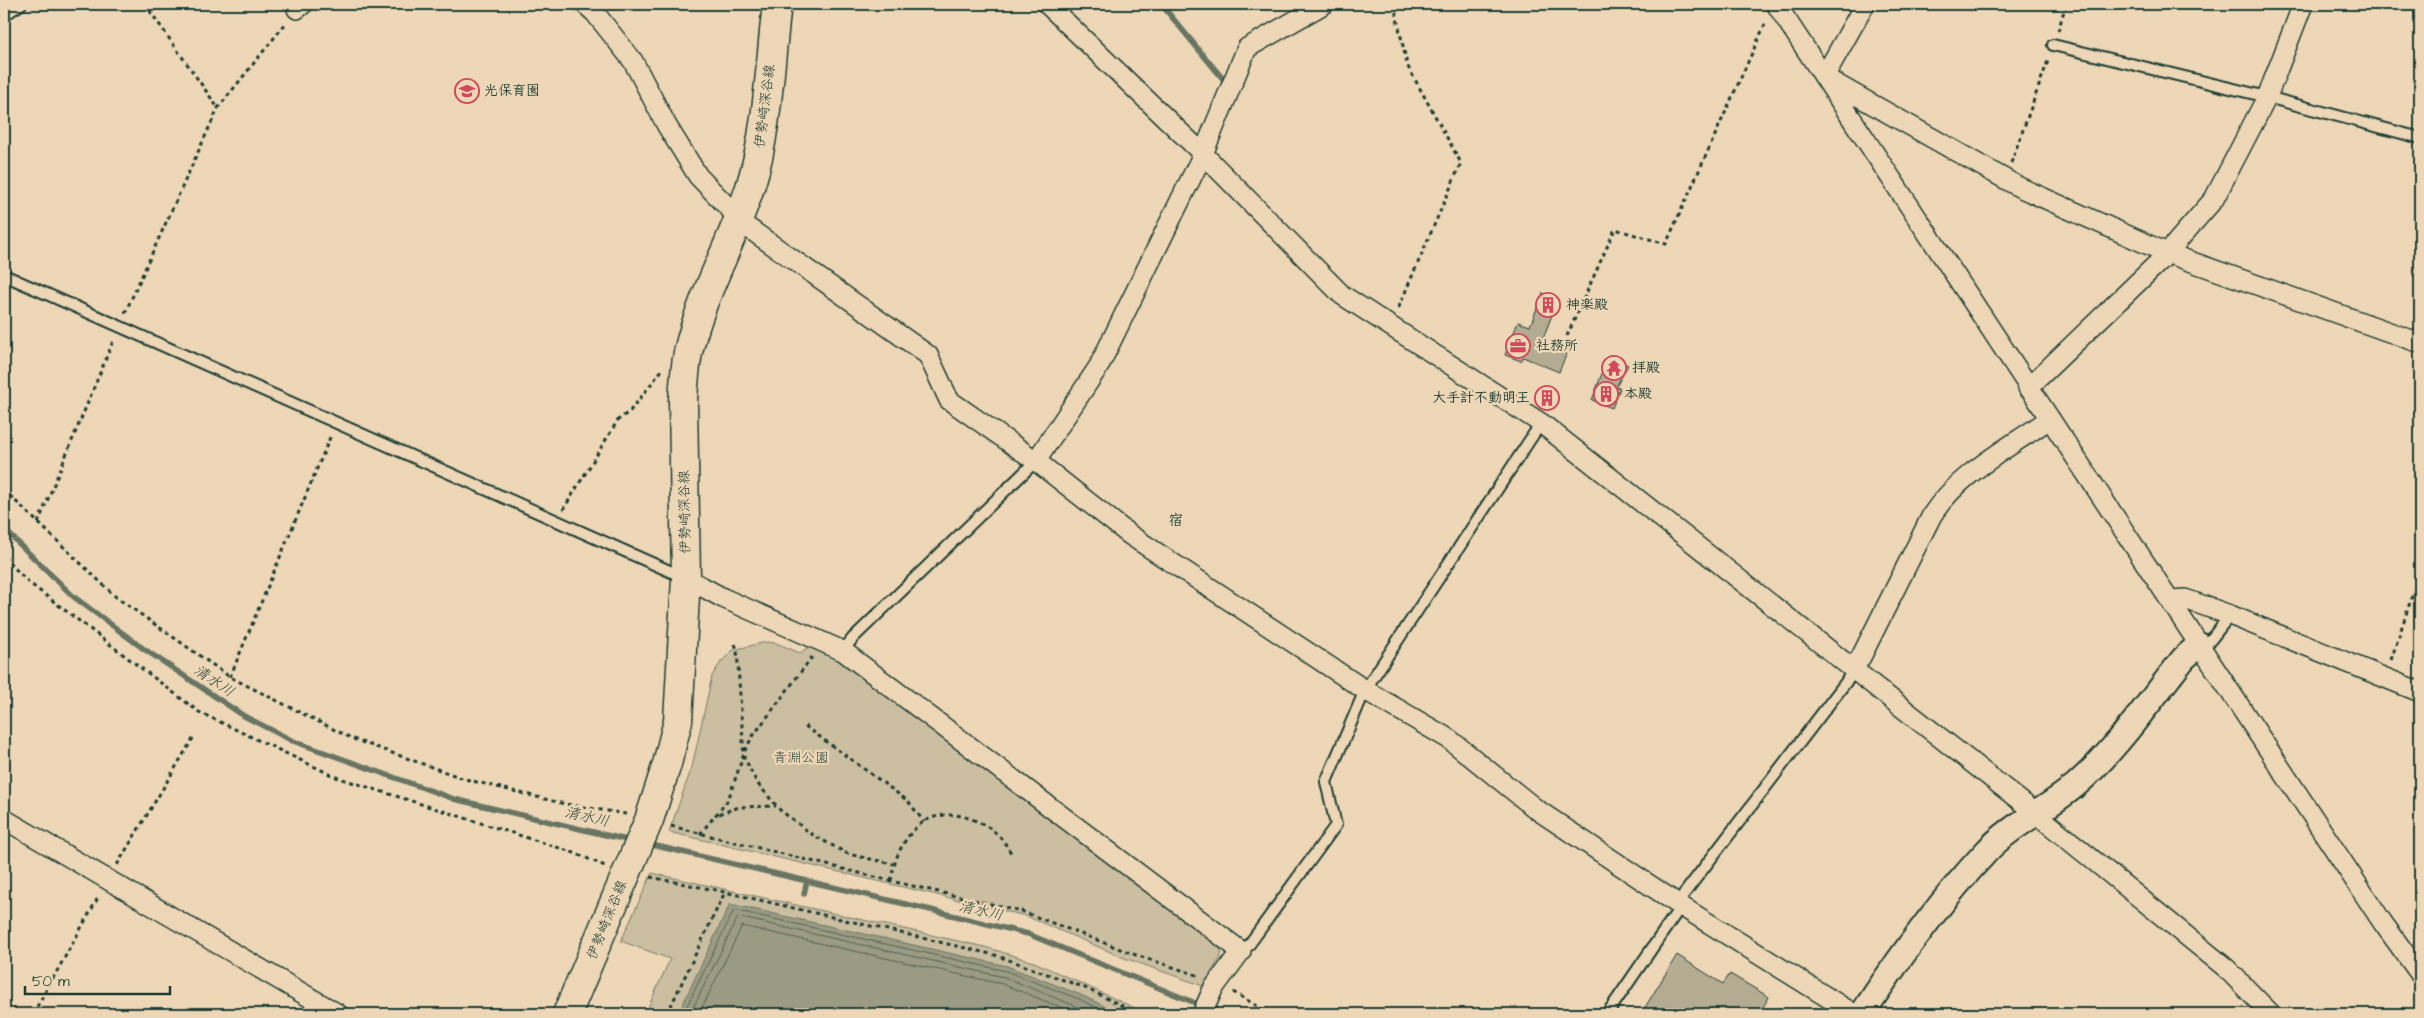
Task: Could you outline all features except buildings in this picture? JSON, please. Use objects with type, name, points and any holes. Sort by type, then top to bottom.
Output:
[{"type":"main road","name":"伊勢崎深谷線","points":[[567,1014],[654,823],[678,720],[686,578],[683,401],[690,347],[759,158],[777,4]]},
{"type":"street","points":[[1047,4],[1203,154],[1342,295],[1390,328],[1541,423],[1854,667],[2036,813],[2226,968],[2271,1014]]},
{"type":"street","points":[[1036,461],[1099,366],[1203,154],[1247,48],[1324,4]]},
{"type":"street","points":[[1824,77],[1865,4]]},
{"type":"street","points":[[2028,388],[2167,253],[2214,199],[2267,97],[2303,4]]},
{"type":"street","points":[[1778,6],[2377,915],[2420,974]]},
{"type":"street","points":[[594,7],[633,61],[689,164],[747,227],[928,354],[949,400],[1036,461],[1130,535],[1365,690],[1449,739],[1536,809],[1679,904],[1854,1014]]},
{"type":"street","points":[[1824,77],[2005,180],[2167,253],[2420,344]]},
{"type":"street","points":[[1854,667],[1862,657],[1932,515],[1944,498],[1960,482],[2049,419]]},
{"type":"street","points":[[686,578],[723,598],[843,651],[1241,951],[1215,985],[1202,1014]]},
{"type":"street","points":[[2170,600],[2185,598],[2420,692]]},
{"type":"street","points":[[1862,1014],[1911,945],[1968,872],[2006,833],[2059,799],[2093,770],[2184,658],[2199,645]]},
{"type":"street","points":[[4,819],[338,1014]]},
{"type":"lane","points":[[4,15],[21,4]]},
{"type":"lane","points":[[2053,45],[2267,97],[2420,138]]},
{"type":"lane","points":[[4,275],[686,578]]},
{"type":"lane","points":[[1241,951],[1248,946],[1291,889],[1336,825],[1326,782],[1365,690],[1541,423]]},
{"type":"lane","points":[[843,651],[853,638],[1036,461]]},
{"type":"lane","points":[[2199,645],[2209,642],[2230,615]]},
{"type":"lane","points":[[1607,1014],[1679,904],[1846,682],[1854,667]]},
{"type":"path","points":[[145,4],[218,108]]},
{"type":"path","points":[[1390,328],[1460,163],[1407,65],[1394,4]]},
{"type":"path","points":[[2005,180],[2066,4]]},
{"type":"path","points":[[38,523],[119,326],[218,108],[300,6]]},
{"type":"path","points":[[1567,336],[1615,229],[1666,244],[1764,24],[1778,6]]},
{"type":"path","points":[[557,521],[618,420],[630,411],[676,352],[690,347]]},
{"type":"path","points":[[230,677],[336,423]]},
{"type":"path","points":[[4,490],[116,597],[230,677],[353,739],[465,779],[565,804],[624,813],[654,823],[1021,911],[1215,985],[1271,1014]]},
{"type":"path","points":[[4,557],[28,582],[199,712],[336,777],[572,852],[596,864],[633,870],[995,955],[1082,987],[1139,1014]]},
{"type":"path","points":[[2385,678],[2420,572]]},
{"type":"path","points":[[735,644],[737,649],[744,757],[753,778],[776,806],[813,835],[848,854],[893,864]]},
{"type":"path","points":[[700,834],[728,800],[753,736],[814,654]]},
{"type":"path","points":[[805,726],[908,801],[924,822]]},
{"type":"path","points":[[718,814],[739,806],[776,806]]},
{"type":"path","points":[[891,881],[893,864],[913,830],[924,822],[944,814],[961,815],[994,831],[1003,839],[1010,853]]},
{"type":"path","points":[[667,1014],[725,892]]},
{"type":"green space","name":"青淵公園","points":[[766,642],[776,643],[800,653],[811,645],[840,659],[1158,901],[1211,939],[1222,952],[1203,986],[1122,957],[1026,916],[669,832],[692,767],[712,676],[721,662],[733,650]]},
{"type":"green space","points":[[652,873],[985,947],[1034,962],[1148,1014],[645,1014],[670,959],[621,941]]},
{"type":"water","points":[[730,904],[1007,966],[1081,995],[1121,1014],[678,1014]]},
{"type":"waterway","points":[[1161,4],[1228,85]]},
{"type":"waterway","name":"清水川","points":[[4,529],[74,597],[144,649],[244,716],[293,741],[454,799],[631,841]]},
{"type":"waterway","name":"清水川","points":[[648,844],[1028,934],[1222,1014]]},
{"type":"waterway","points":[[804,894],[807,881]]},
{"type":"place","name":"光保育園","points":[[467,91]]},
{"type":"place","name":"神楽殿","points":[[1548,305]]},
{"type":"place","name":"社務所","points":[[1518,346]]},
{"type":"place","name":"拝殿","points":[[1614,368]]},
{"type":"place","name":"本殿","points":[[1606,394]]},
{"type":"place","name":"大手計不動明王","points":[[1547,398]]},
{"type":"district","name":"宿","points":[[1176,520]]}]
